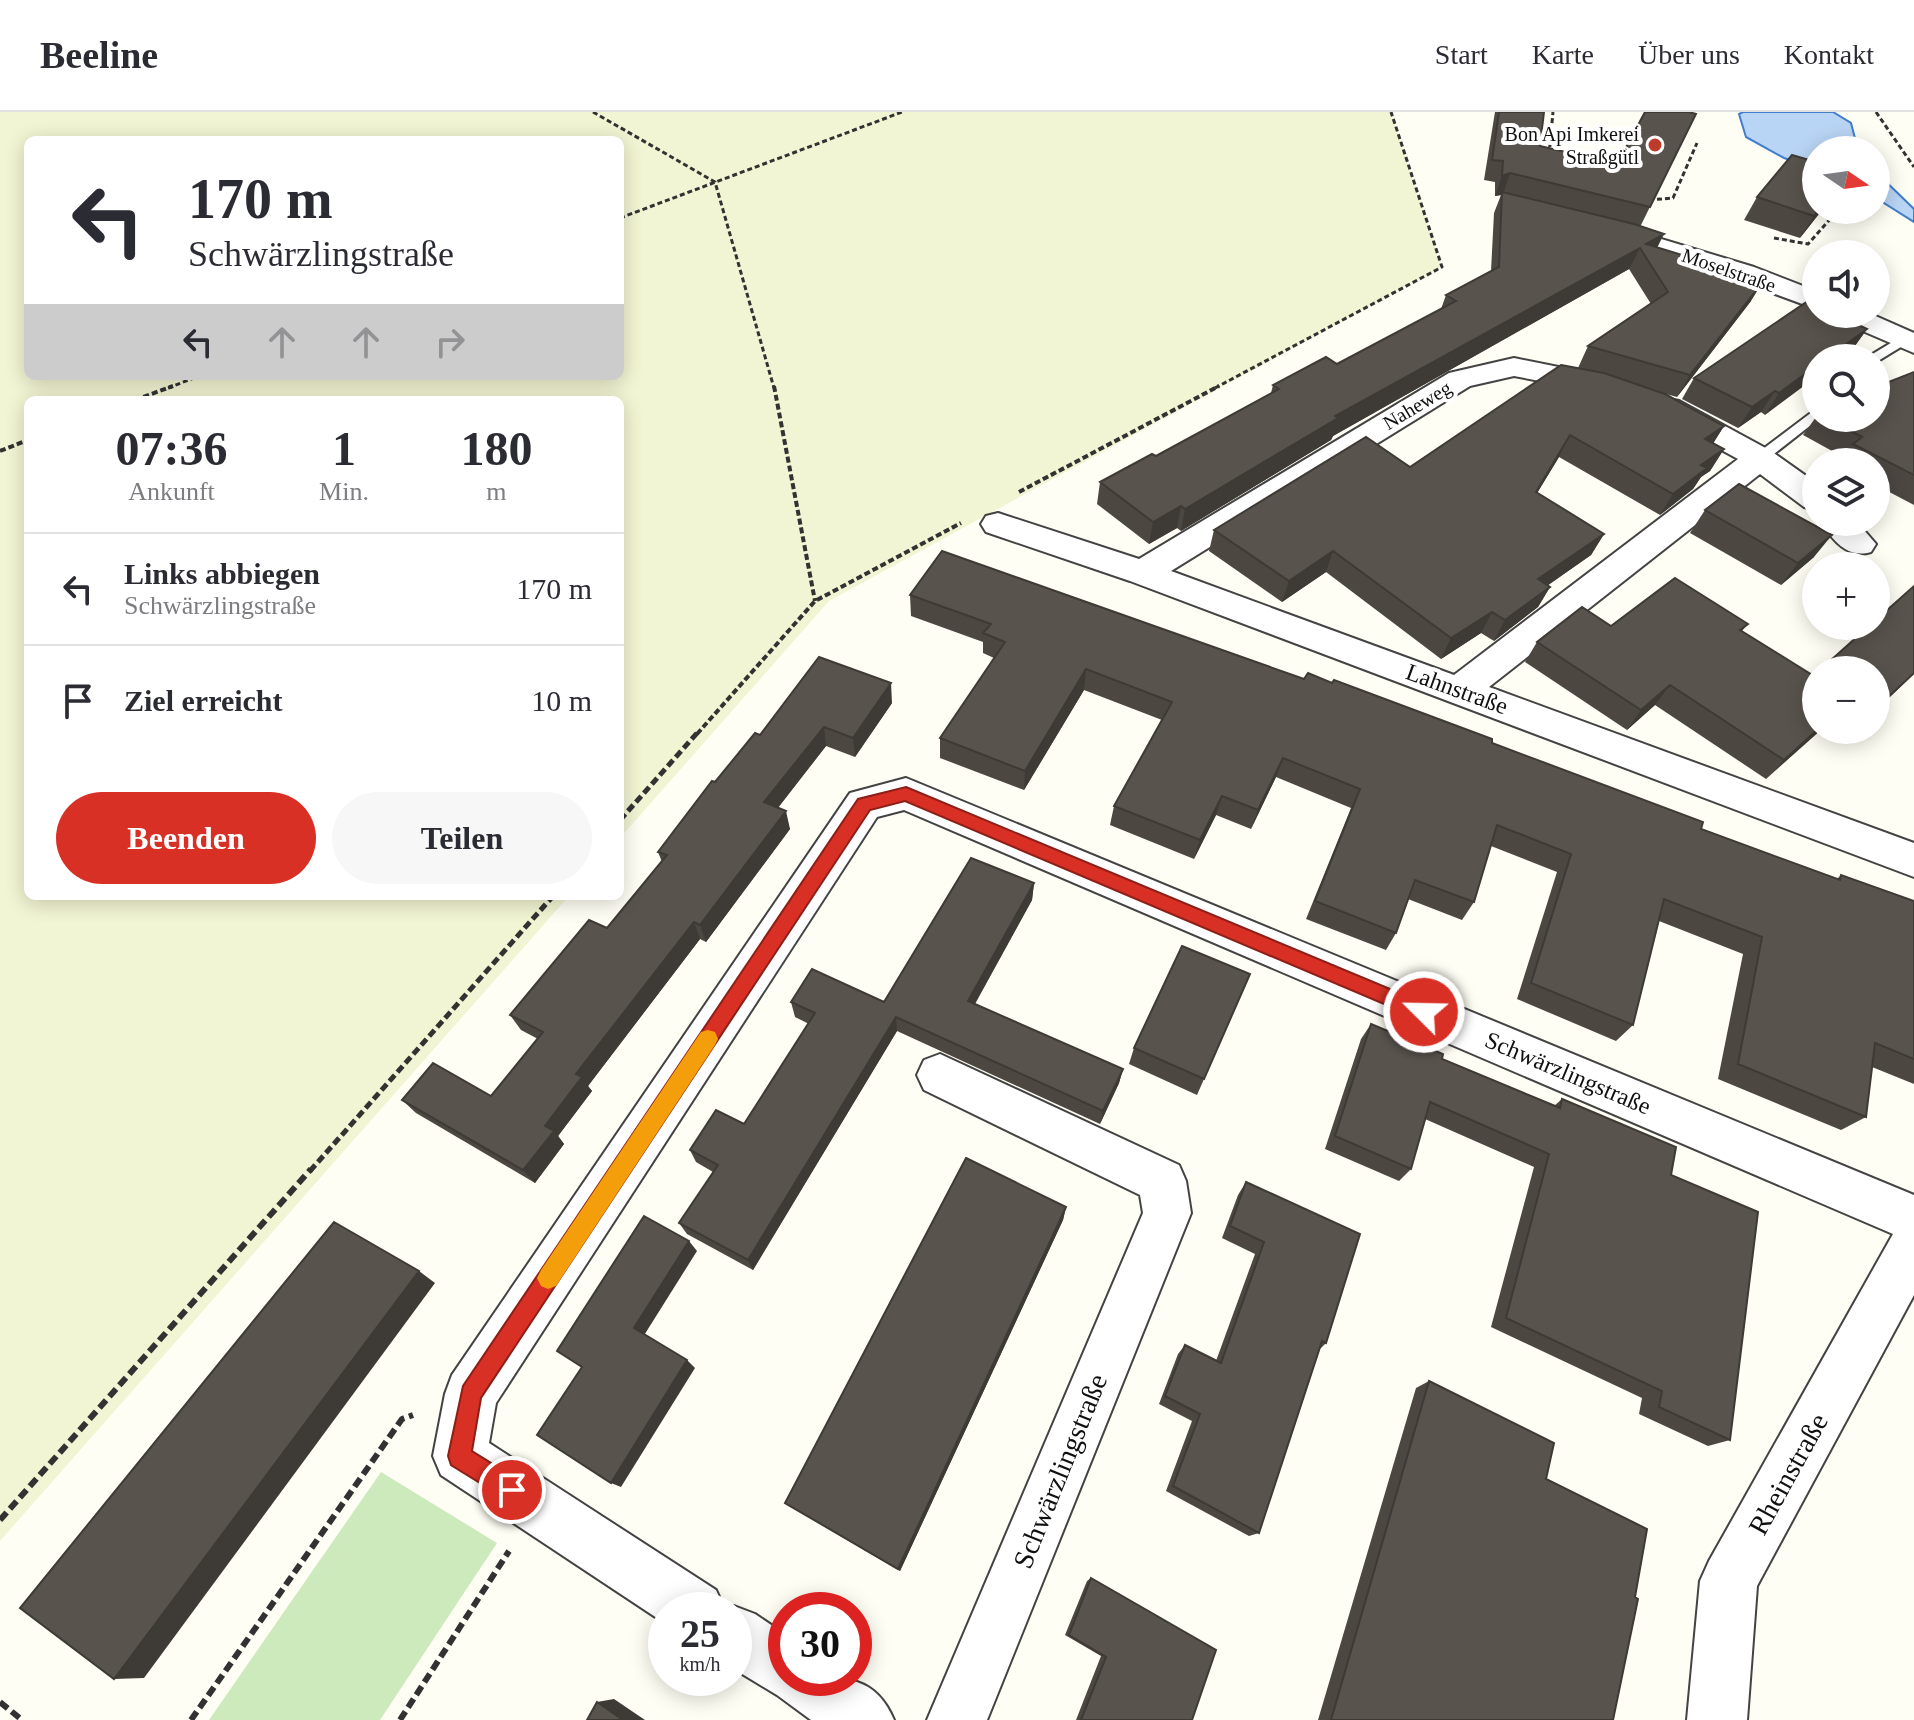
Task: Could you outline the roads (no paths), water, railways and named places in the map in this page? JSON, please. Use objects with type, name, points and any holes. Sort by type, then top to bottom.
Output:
[{"type":"street","name":"Moselstraße","points":[[1575,223],[1633,237],[1802,296]]},
{"type":"street","points":[[1878,328],[1909,342]]},
{"type":"street","name":"Naheweg","points":[[1142,573],[1460,379],[1514,367],[1601,384],[1665,406],[1760,458],[1802,489]]},
{"type":"street","points":[[1460,690],[1760,458]]},
{"type":"street","name":"Lahnstraße","points":[[992,513],[1142,573],[1914,860]]},
{"type":"street","name":"Schwärzlingstraße","points":[[669,1592],[460,1456],[471,1394],[864,804],[906,794],[1914,1219]]},
{"type":"street","name":"Schwärzlingstraße","points":[[940,1075],[1162,1181],[1167,1213],[957,1720]]},
{"type":"street","name":"Rheinstraße","points":[[1717,1720],[1729,1581],[1914,1245]]},
{"type":"street","points":[[827,1696],[864,1720]]},
{"type":"lane","points":[[1890,350],[1909,342]]},
{"type":"lane","points":[[1760,458],[1802,425]]},
{"type":"water","points":[[1833,112],[1851,123],[1854,136],[1802,136],[1802,164],[1746,137],[1739,114]]},
{"type":"water","points":[[1890,186],[1914,209],[1914,222],[1890,207]]},
{"type":"place","name":"Bon Api Imkerei Straßgütl","points":[[1655,145]]}]
